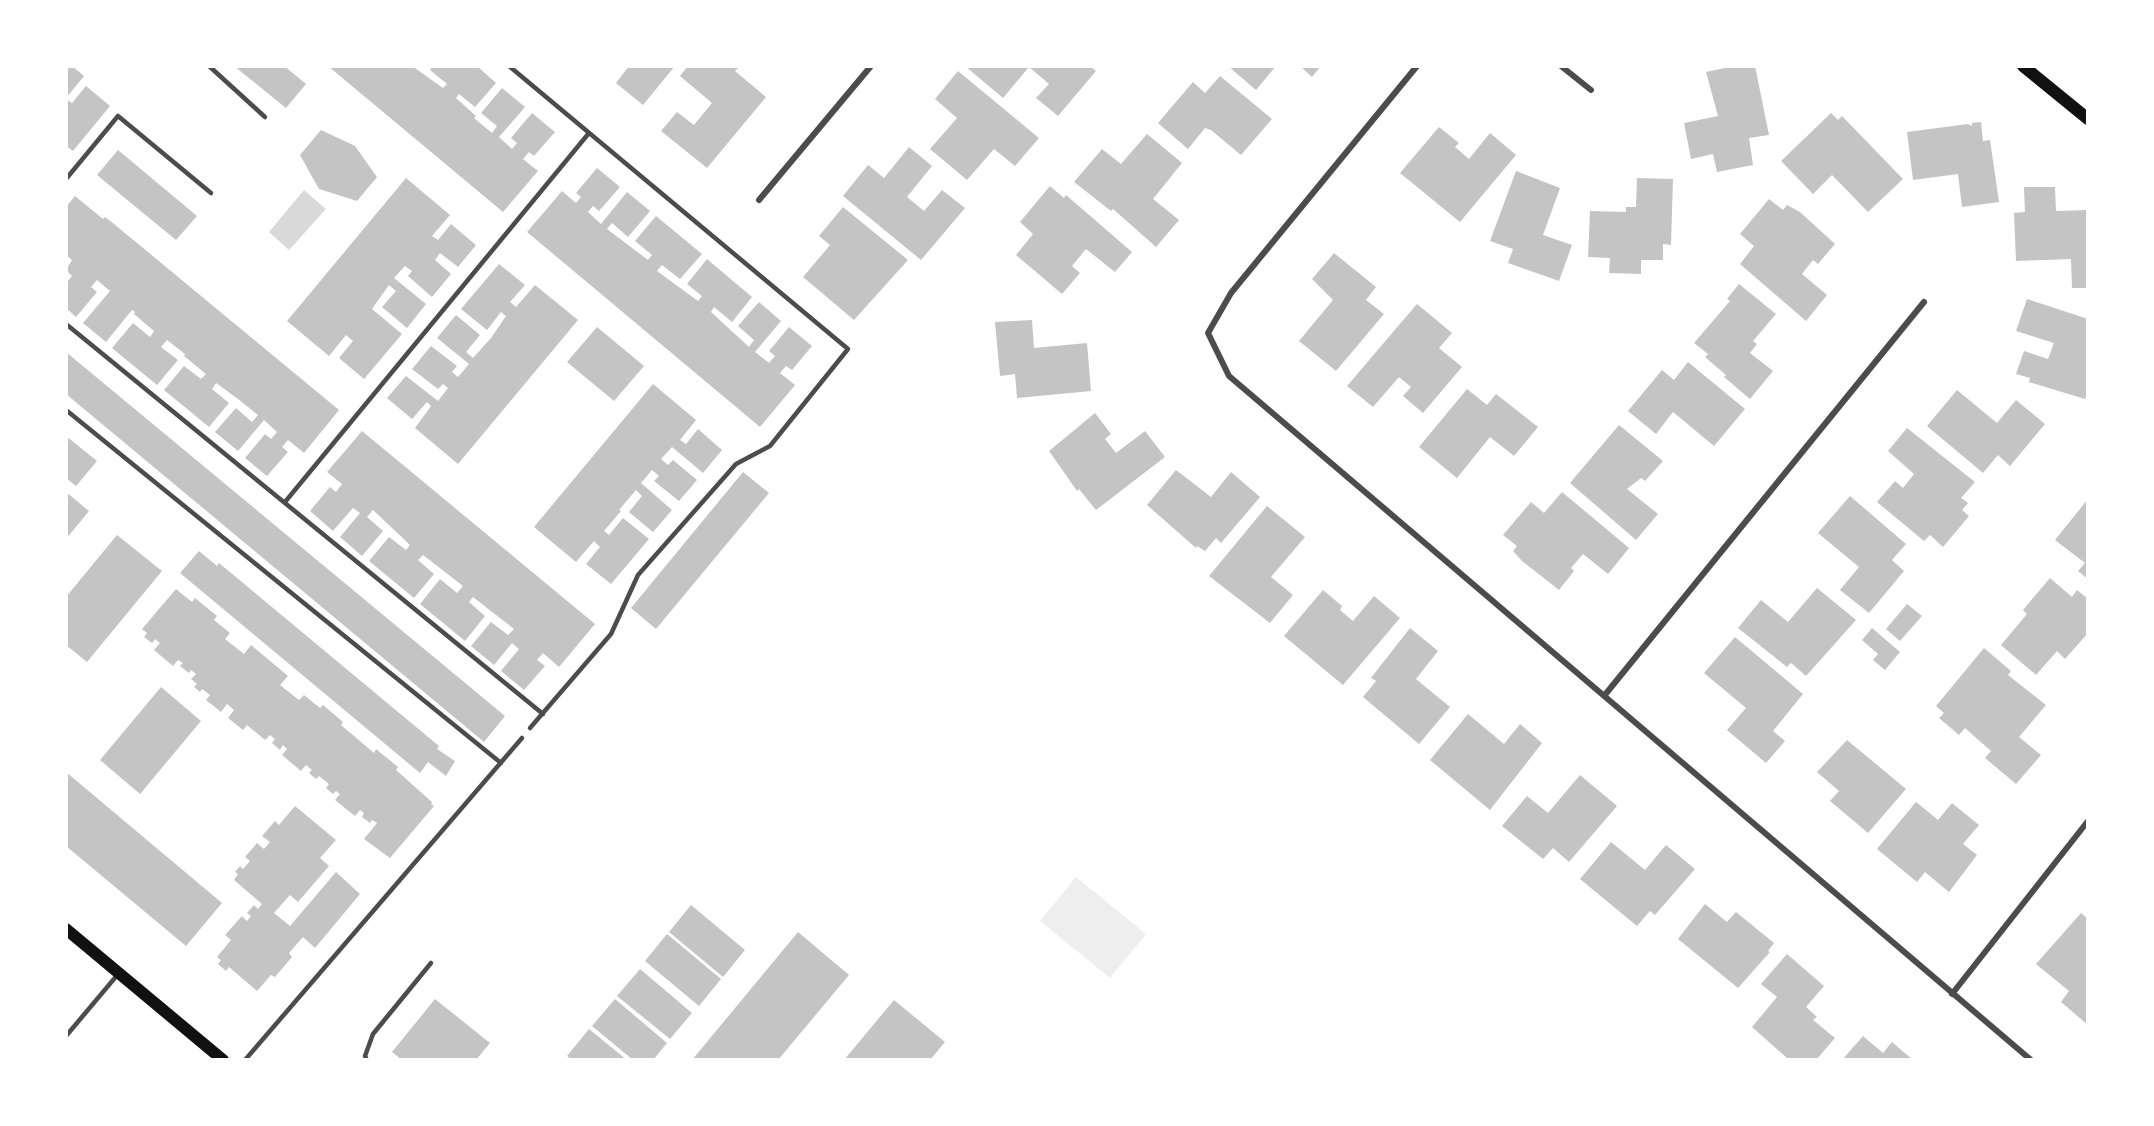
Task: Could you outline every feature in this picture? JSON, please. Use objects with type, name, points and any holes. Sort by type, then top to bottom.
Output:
[{"type":"main road","points":[[2023,66],[2088,120]]},
{"type":"main road","points":[[66,929],[223,1060]]},
{"type":"street","points":[[759,200],[871,66]]},
{"type":"street","points":[[1418,66],[1231,293],[1208,333],[1229,376],[2031,1060]]},
{"type":"street","points":[[1561,66],[1591,90]]},
{"type":"street","points":[[1604,696],[1924,302]]},
{"type":"street","points":[[1952,994],[2088,821]]},
{"type":"lane","points":[[209,66],[265,117]]},
{"type":"lane","points":[[509,66],[848,349],[770,446],[736,464],[638,575],[611,634],[530,728]]},
{"type":"lane","points":[[66,179],[118,116],[211,193]]},
{"type":"lane","points":[[285,502],[590,133]]},
{"type":"lane","points":[[66,324],[543,714]]},
{"type":"lane","points":[[66,410],[501,763]]},
{"type":"lane","points":[[245,1060],[522,738]]},
{"type":"lane","points":[[367,1060],[365,1056],[373,1034],[431,963]]},
{"type":"lane","points":[[66,1036],[119,974]]},
{"type":"shaded area","points":[[304,190],[326,209],[289,250],[269,232]]},
{"type":"shaded area","points":[[1076,877],[1146,934],[1110,978],[1040,921]]},
{"type":"building","points":[[66,66],[72,66],[84,76],[66,98]]},
{"type":"building","points":[[234,66],[284,66],[306,84],[286,108]]},
{"type":"building","points":[[328,66],[412,66],[443,88],[447,84],[430,70],[433,66],[477,66],[496,83],[475,107],[459,94],[456,98],[476,116],[474,118],[492,133],[497,126],[481,113],[502,88],[525,107],[499,137],[512,149],[517,143],[511,138],[532,113],[555,132],[534,156],[529,152],[523,159],[538,171],[503,212]]},
{"type":"building","points":[[629,66],[675,66],[643,105],[616,83]]},
{"type":"building","points":[[688,66],[740,66],[735,71],[766,97],[707,168],[661,131],[677,112],[694,125],[712,103],[680,76]]},
{"type":"building","points":[[965,66],[1090,66],[1096,71],[1058,116],[1036,98],[1049,84],[1029,67],[1003,98]]},
{"type":"building","points":[[1228,66],[1276,66],[1256,90]]},
{"type":"building","points":[[1300,66],[1321,66],[1312,77]]},
{"type":"building","points":[[1734,66],[1755,66],[1769,135],[1749,138],[1753,165],[1717,172],[1713,154],[1691,159],[1684,123],[1718,116],[1706,72]]},
{"type":"building","points":[[958,71],[1039,138],[1015,166],[994,149],[967,180],[930,149],[957,118],[935,99]]},
{"type":"building","points":[[1220,76],[1272,119],[1241,155],[1211,130],[1205,128],[1188,149],[1158,123],[1193,82],[1205,93]]},
{"type":"building","points":[[86,86],[110,106],[73,151],[66,146],[66,99],[72,103]]},
{"type":"building","points":[[1831,113],[1838,120],[1842,116],[1903,179],[1868,212],[1832,175],[1813,194],[1781,161]]},
{"type":"building","points":[[1981,122],[1983,141],[1990,140],[1999,202],[1962,207],[1958,174],[1913,180],[1907,132],[1968,124],[1972,126],[1972,123]]},
{"type":"building","points":[[1439,127],[1459,143],[1455,147],[1469,159],[1490,133],[1516,155],[1460,222],[1400,173]]},
{"type":"building","points":[[321,130],[355,146],[377,177],[357,201],[319,189],[300,155]]},
{"type":"building","points":[[1147,134],[1182,163],[1153,199],[1179,220],[1156,247],[1113,209],[1111,211],[1074,182],[1102,149],[1121,164]]},
{"type":"building","points":[[909,147],[932,166],[907,197],[924,211],[942,190],[965,208],[921,260],[843,196],[868,165],[884,178]]},
{"type":"building","points":[[118,150],[197,216],[176,240],[97,175]]},
{"type":"building","points":[[597,168],[620,187],[599,211],[593,206],[588,212],[601,224],[627,192],[650,211],[628,237],[612,223],[607,229],[648,260],[652,255],[635,241],[656,216],[702,254],[680,279],[662,265],[657,271],[698,301],[702,296],[687,284],[707,259],[752,297],[732,322],[714,307],[711,312],[749,347],[754,340],[738,326],[759,302],[781,321],[755,352],[769,363],[775,356],[769,351],[789,327],[812,346],[792,370],[786,366],[780,373],[795,385],[760,427],[527,232],[562,191],[576,203],[581,197],[576,193]]},
{"type":"building","points":[[1516,171],[1560,188],[1543,235],[1572,245],[1559,281],[1508,263],[1513,249],[1490,241]]},
{"type":"building","points":[[406,178],[450,215],[432,236],[438,240],[451,224],[476,245],[458,267],[440,253],[435,260],[451,274],[432,297],[408,276],[412,271],[405,266],[394,278],[426,304],[407,328],[382,307],[396,291],[389,285],[372,309],[402,334],[364,379],[339,358],[353,341],[346,335],[329,356],[287,321]]},
{"type":"building","points":[[1637,178],[1673,179],[1671,245],[1663,244],[1663,260],[1641,260],[1641,274],[1609,273],[1610,258],[1588,257],[1590,211],[1626,212],[1626,207],[1636,207]]},
{"type":"building","points":[[1050,186],[1064,198],[1066,195],[1132,252],[1115,272],[1086,249],[1072,266],[1080,273],[1062,294],[1016,255],[1033,234],[1020,222]]},
{"type":"building","points":[[2024,187],[2055,187],[2056,211],[2088,210],[2088,288],[2072,288],[2071,259],[2016,261],[2014,213],[2025,212]]},
{"type":"building","points":[[75,196],[103,219],[105,217],[114,224],[339,410],[304,453],[288,440],[282,447],[288,452],[267,476],[245,458],[265,434],[271,439],[277,432],[264,420],[238,451],[215,432],[236,408],[252,422],[258,415],[216,383],[212,389],[229,403],[209,427],[164,390],[184,366],[201,379],[206,374],[184,356],[185,354],[167,340],[161,347],[178,360],[157,385],[112,348],[133,323],[150,337],[154,331],[132,310],[106,342],[83,323],[110,291],[97,280],[91,287],[97,292],[76,317],[66,308],[66,283],[72,276],[66,270],[72,260],[66,255],[66,207]]},
{"type":"building","points":[[1769,199],[1783,210],[1787,205],[1800,212],[1835,244],[1818,264],[1813,260],[1802,274],[1827,295],[1806,321],[1740,264],[1754,246],[1740,234]]},
{"type":"building","points":[[843,207],[908,260],[854,320],[803,277],[830,245],[819,236]]},
{"type":"building","points":[[1334,253],[1376,287],[1366,300],[1384,314],[1336,371],[1299,341],[1333,300],[1312,279]]},
{"type":"building","points":[[499,264],[525,285],[510,302],[516,307],[535,285],[578,320],[458,464],[415,428],[431,406],[427,402],[412,419],[387,398],[406,376],[438,401],[448,388],[443,384],[438,389],[412,369],[431,346],[457,366],[452,372],[458,377],[469,364],[437,338],[456,315],[480,335],[466,352],[473,358],[491,338],[506,316],[501,312],[487,330],[461,309]]},
{"type":"building","points":[[1739,284],[1776,314],[1753,341],[1757,344],[1750,353],[1773,371],[1750,399],[1724,377],[1726,375],[1705,357],[1708,354],[1694,343],[1730,301],[1727,299]]},
{"type":"building","points":[[2027,299],[2088,319],[2088,391],[2085,399],[2029,382],[2030,378],[2016,374],[2024,351],[2048,359],[2054,343],[2016,331]]},
{"type":"building","points":[[1417,304],[1452,333],[1439,348],[1462,367],[1423,413],[1403,396],[1411,387],[1399,377],[1373,407],[1347,386]]},
{"type":"building","points":[[1032,320],[1034,348],[1087,343],[1091,391],[1017,398],[1015,374],[1000,376],[995,322]]},
{"type":"building","points":[[597,327],[644,366],[614,401],[567,362]]},
{"type":"building","points":[[66,352],[505,716],[484,742],[66,394]]},
{"type":"building","points":[[1688,362],[1745,409],[1714,446],[1673,412],[1656,434],[1628,411],[1662,370],[1674,380]]},
{"type":"building","points":[[653,384],[696,420],[680,440],[686,444],[698,429],[722,450],[703,473],[672,447],[661,459],[668,465],[673,460],[697,480],[679,501],[654,481],[659,476],[652,470],[641,483],[672,510],[653,532],[629,512],[642,496],[636,490],[619,510],[621,511],[604,531],[609,535],[623,518],[649,539],[611,584],[586,564],[600,547],[594,541],[576,562],[534,527]]},
{"type":"building","points":[[1467,389],[1487,405],[1496,394],[1538,427],[1514,456],[1490,437],[1457,478],[1419,447]]},
{"type":"building","points":[[1957,390],[1997,423],[2016,400],[2045,424],[2010,466],[1998,455],[1983,473],[1927,426]]},
{"type":"building","points":[[1095,413],[1111,434],[1105,439],[1116,453],[1145,431],[1165,457],[1096,510],[1079,489],[1077,491],[1049,451]]},
{"type":"building","points":[[1619,425],[1663,461],[1645,481],[1641,478],[1627,489],[1658,514],[1636,540],[1570,483]]},
{"type":"building","points":[[1907,428],[1975,482],[1961,498],[1968,503],[1962,510],[1969,516],[1943,547],[1930,535],[1924,541],[1877,502],[1895,481],[1903,488],[1914,474],[1888,451]]},
{"type":"building","points":[[362,431],[595,624],[559,667],[543,653],[537,660],[545,666],[524,690],[501,671],[519,649],[512,643],[494,665],[471,646],[491,622],[508,635],[514,629],[473,597],[469,602],[485,616],[465,641],[420,604],[440,579],[457,593],[463,586],[423,555],[418,560],[434,574],[414,598],[369,561],[389,537],[406,550],[410,545],[373,510],[367,517],[383,531],[362,556],[340,537],[360,513],[353,508],[333,531],[310,511],[330,487],[336,492],[342,484],[327,472]]},
{"type":"building","points":[[66,436],[97,461],[76,486],[66,478]]},
{"type":"building","points":[[1176,470],[1211,497],[1231,472],[1260,497],[1221,543],[1216,538],[1205,551],[1197,546],[1196,548],[1147,505]]},
{"type":"building","points":[[743,472],[769,493],[656,629],[631,608]]},
{"type":"building","points":[[66,492],[89,511],[66,539]]},
{"type":"building","points":[[1562,492],[1629,548],[1608,574],[1583,554],[1571,568],[1574,571],[1559,590],[1522,561],[1513,551],[1517,546],[1503,535],[1531,502],[1544,513]]},
{"type":"building","points":[[1850,496],[1906,544],[1892,560],[1904,571],[1869,613],[1840,590],[1859,567],[1818,533]]},
{"type":"building","points":[[2088,499],[2088,579],[2078,571],[2085,563],[2055,540]]},
{"type":"building","points":[[1267,506],[1305,537],[1271,577],[1293,595],[1270,623],[1209,576]]},
{"type":"building","points":[[117,535],[162,571],[87,662],[66,645],[66,597]]},
{"type":"building","points":[[199,551],[217,566],[219,563],[439,746],[437,749],[455,761],[446,776],[428,762],[420,773],[180,573]]},
{"type":"building","points":[[2050,578],[2072,597],[2077,590],[2088,599],[2088,633],[2065,659],[2057,651],[2036,675],[2001,645],[2027,614],[2023,610]]},
{"type":"building","points":[[1817,588],[1856,620],[1806,676],[1791,663],[1787,667],[1738,628],[1761,600],[1788,622]]},
{"type":"building","points":[[176,589],[192,602],[195,598],[217,616],[214,620],[230,633],[225,639],[244,654],[251,645],[288,676],[280,685],[299,700],[304,695],[320,708],[323,705],[343,722],[341,725],[374,753],[376,749],[398,767],[396,770],[432,802],[434,806],[390,858],[364,839],[377,823],[372,820],[370,823],[362,817],[364,813],[360,810],[355,816],[335,800],[340,794],[336,791],[333,794],[326,788],[329,784],[319,776],[316,779],[309,773],[312,770],[306,765],[301,771],[282,755],[287,749],[283,745],[280,750],[272,743],[275,739],[270,735],[265,740],[247,725],[243,730],[228,718],[234,710],[227,704],[221,712],[206,700],[210,695],[194,687],[197,684],[191,679],[196,674],[191,670],[189,673],[180,666],[183,663],[178,660],[173,666],[154,650],[160,643],[155,639],[152,643],[144,637],[147,633],[142,629]]},
{"type":"building","points":[[1323,590],[1342,606],[1340,610],[1353,621],[1374,596],[1400,618],[1343,685],[1284,636]]},
{"type":"building","points":[[1907,604],[1922,616],[1900,641],[1886,629]]},
{"type":"building","points":[[1410,628],[1438,651],[1416,679],[1450,707],[1419,744],[1363,697],[1376,681],[1371,678]]},
{"type":"building","points":[[1872,628],[1900,652],[1885,670],[1873,660],[1878,654],[1862,640]]},
{"type":"building","points":[[1735,637],[1803,694],[1773,731],[1785,741],[1766,763],[1727,730],[1746,708],[1704,673]]},
{"type":"building","points":[[1984,648],[2011,671],[2008,675],[2046,705],[2019,737],[2041,755],[2016,784],[1985,758],[1991,751],[1965,728],[1959,735],[1939,718],[1944,713],[1936,706]]},
{"type":"building","points":[[161,687],[201,721],[140,794],[100,760]]},
{"type":"building","points":[[1468,714],[1504,744],[1520,724],[1542,743],[1490,810],[1430,760]]},
{"type":"building","points":[[1847,740],[1906,789],[1868,833],[1830,801],[1839,791],[1817,772]]},
{"type":"building","points":[[66,772],[222,903],[186,946],[66,846]]},
{"type":"building","points":[[1580,775],[1617,806],[1569,862],[1553,848],[1543,859],[1502,826],[1527,796],[1548,813]]},
{"type":"building","points":[[1916,802],[1938,820],[1952,803],[1979,825],[1963,844],[1977,855],[1949,892],[1925,872],[1917,882],[1877,849]]},
{"type":"building","points":[[295,806],[336,840],[320,858],[329,866],[298,902],[290,895],[274,913],[290,926],[336,872],[360,894],[315,948],[303,937],[289,953],[292,957],[275,977],[271,975],[257,991],[229,967],[226,971],[218,964],[221,960],[217,957],[231,940],[225,935],[242,916],[247,921],[251,916],[247,913],[254,905],[258,909],[262,904],[234,880],[238,874],[235,872],[240,866],[243,869],[250,861],[245,857],[257,843],[264,849],[270,842],[262,836],[275,821],[279,825]]},
{"type":"building","points":[[1611,842],[1645,870],[1666,845],[1695,869],[1655,915],[1650,911],[1637,926],[1580,879]]},
{"type":"building","points":[[1705,904],[1727,922],[1736,912],[1774,943],[1768,951],[1770,952],[1738,988],[1678,939]]},
{"type":"building","points":[[691,905],[745,950],[723,977],[669,932]]},
{"type":"building","points":[[2081,913],[2088,919],[2088,1025],[2061,1002],[2069,991],[2036,964]]},
{"type":"building","points":[[798,932],[849,975],[778,1060],[692,1060]]},
{"type":"building","points":[[667,934],[721,979],[699,1006],[645,961]]},
{"type":"building","points":[[1787,954],[1824,986],[1806,1007],[1817,1017],[1813,1020],[1835,1038],[1816,1060],[1787,1058],[1752,1027],[1777,997],[1761,984]]},
{"type":"building","points":[[640,969],[692,1013],[670,1039],[617,996]]},
{"type":"building","points":[[435,999],[490,1043],[476,1060],[402,1060],[392,1052]]},
{"type":"building","points":[[615,999],[667,1043],[653,1060],[633,1060],[592,1026]]},
{"type":"building","points":[[894,1000],[945,1042],[930,1060],[844,1060]]},
{"type":"building","points":[[589,1029],[627,1060],[572,1060],[567,1056]]},
{"type":"building","points":[[1863,1036],[1883,1053],[1892,1042],[1913,1060],[1842,1060]]}]
